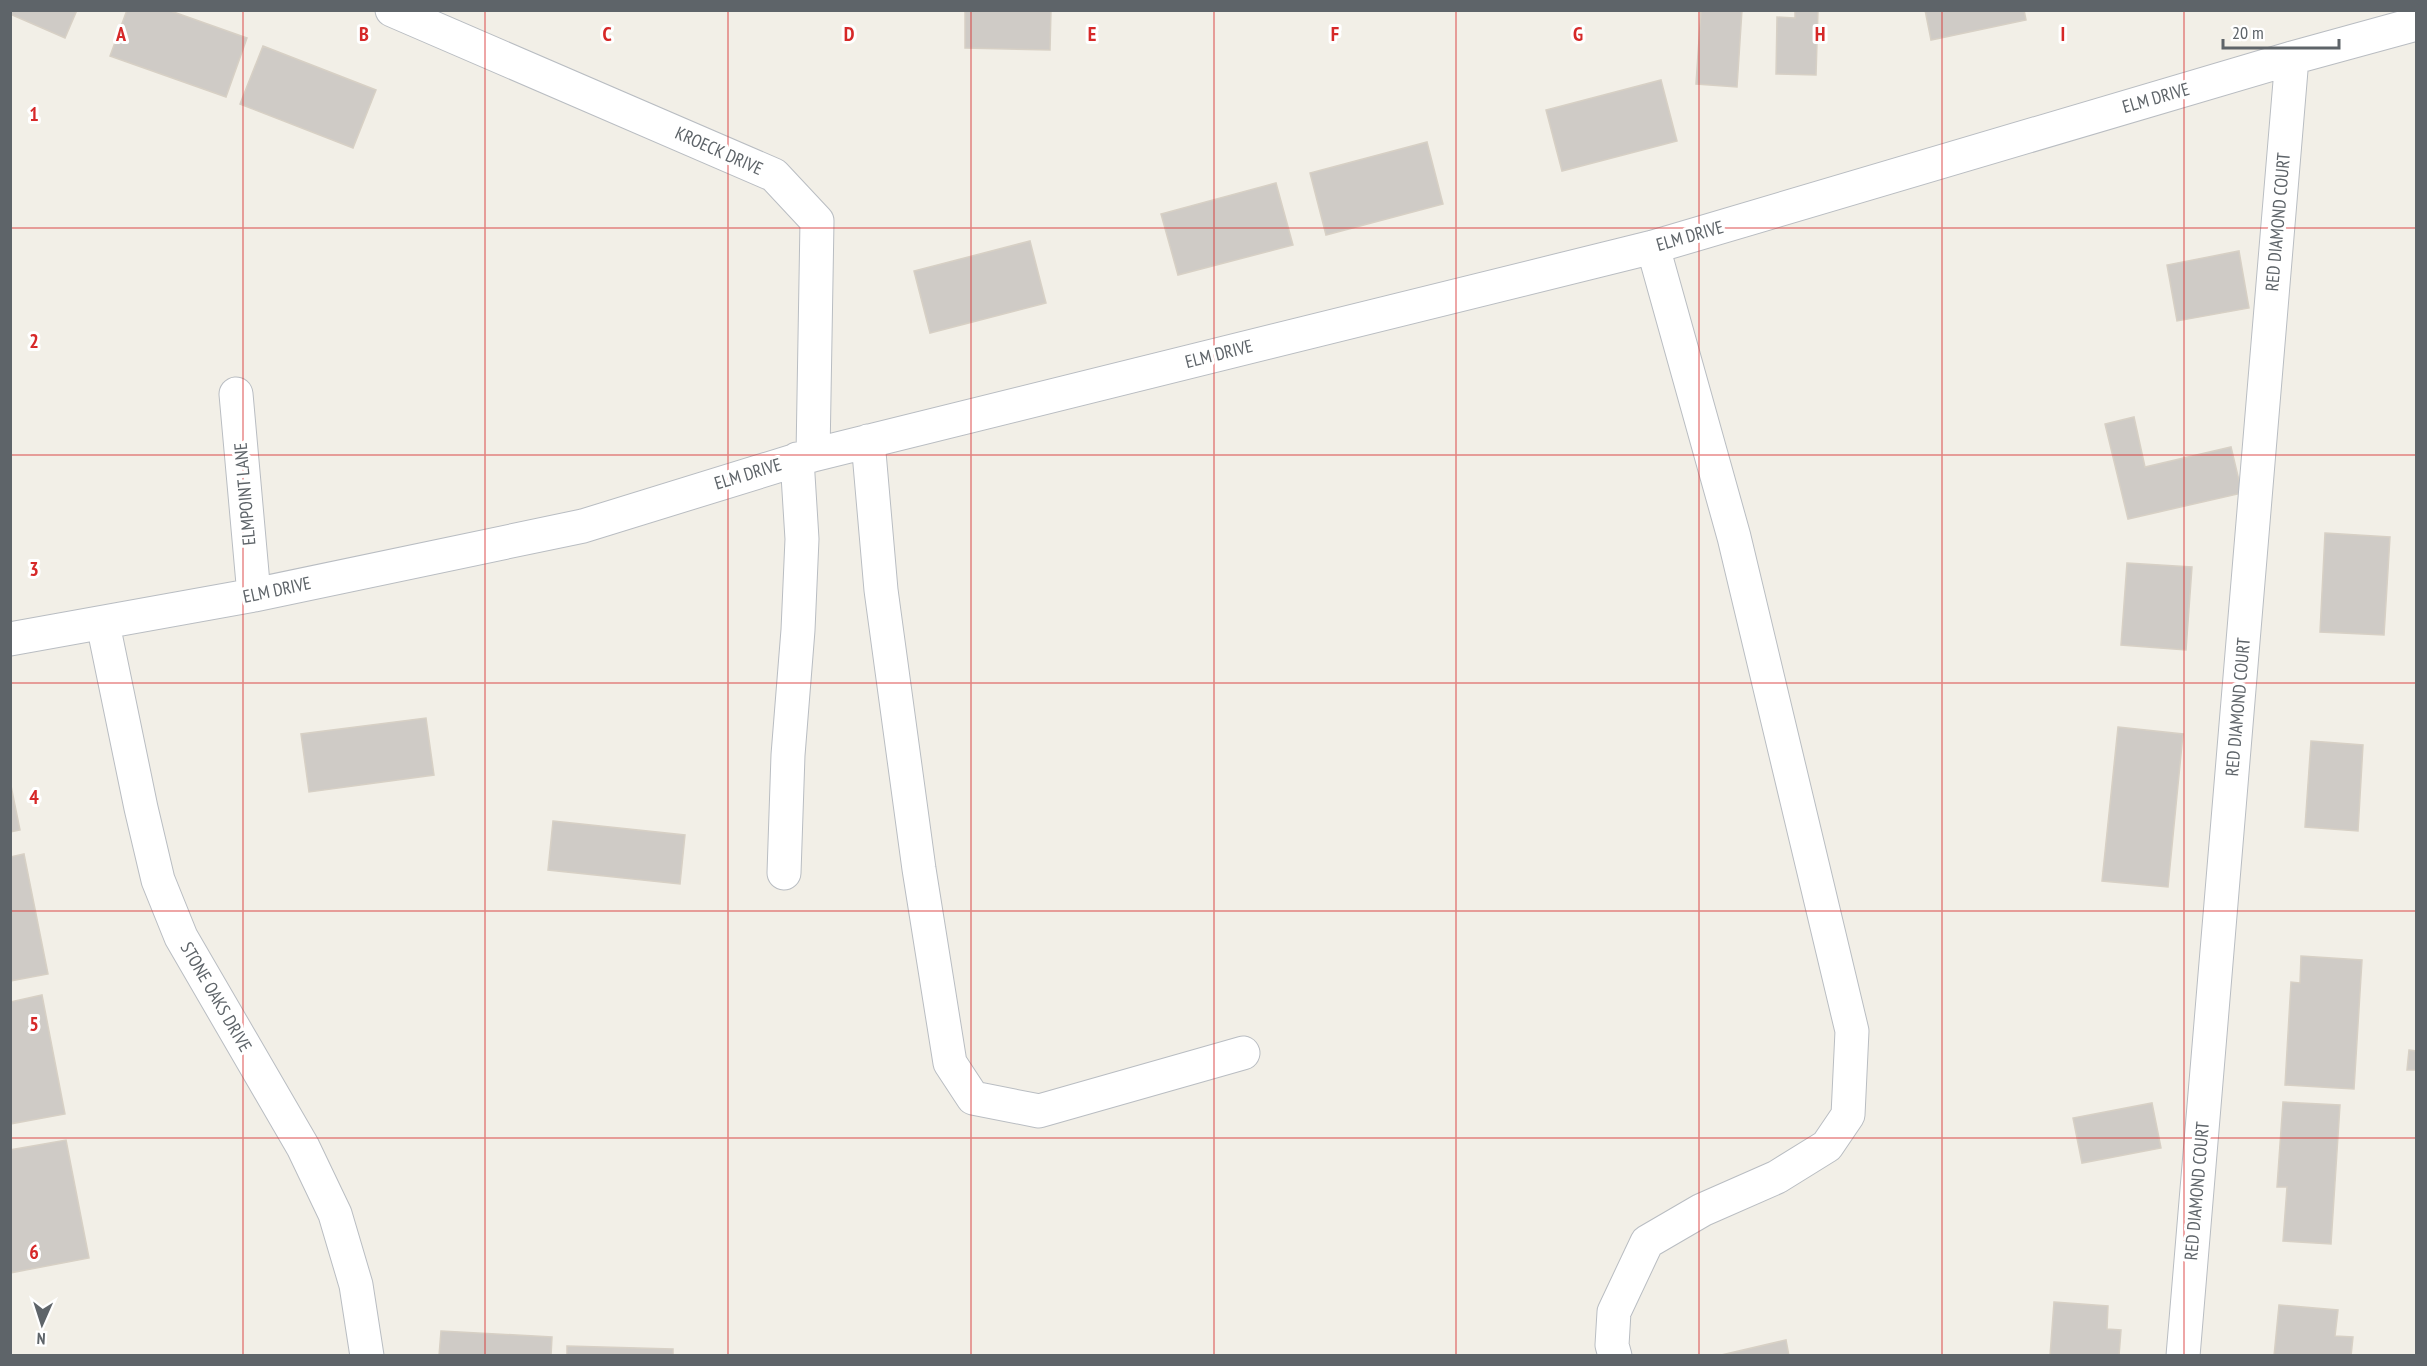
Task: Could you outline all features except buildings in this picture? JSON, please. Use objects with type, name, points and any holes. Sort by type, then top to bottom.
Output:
[{"type":"street","name":"KROECK DRIVE","points":[[392,10],[774,175],[817,221],[802,539],[788,755],[784,873]]},
{"type":"street","name":"ELM DRIVE","points":[[10,639],[254,595],[583,526],[805,457],[1653,247],[2292,58],[2416,24]]},
{"type":"street","name":"RED DIAMOND COURT","points":[[2183,1356],[2292,58]]},
{"type":"street","points":[[1615,1356],[1612,1345],[1614,1312],[1647,1242],[1702,1210],[1777,1177],[1827,1146],[1848,1115],[1852,1031],[1734,537],[1653,247]]},
{"type":"street","name":"ELMPOINT LANE","points":[[236,394],[254,595]]},
{"type":"street","points":[[868,441],[882,602],[919,869],[950,1063],[974,1098],[1039,1111],[1243,1053]]},
{"type":"street","name":"STONE OAKS DRIVE","points":[[103,624],[158,880],[181,937],[303,1147],[335,1214],[356,1285],[367,1356]]}]
